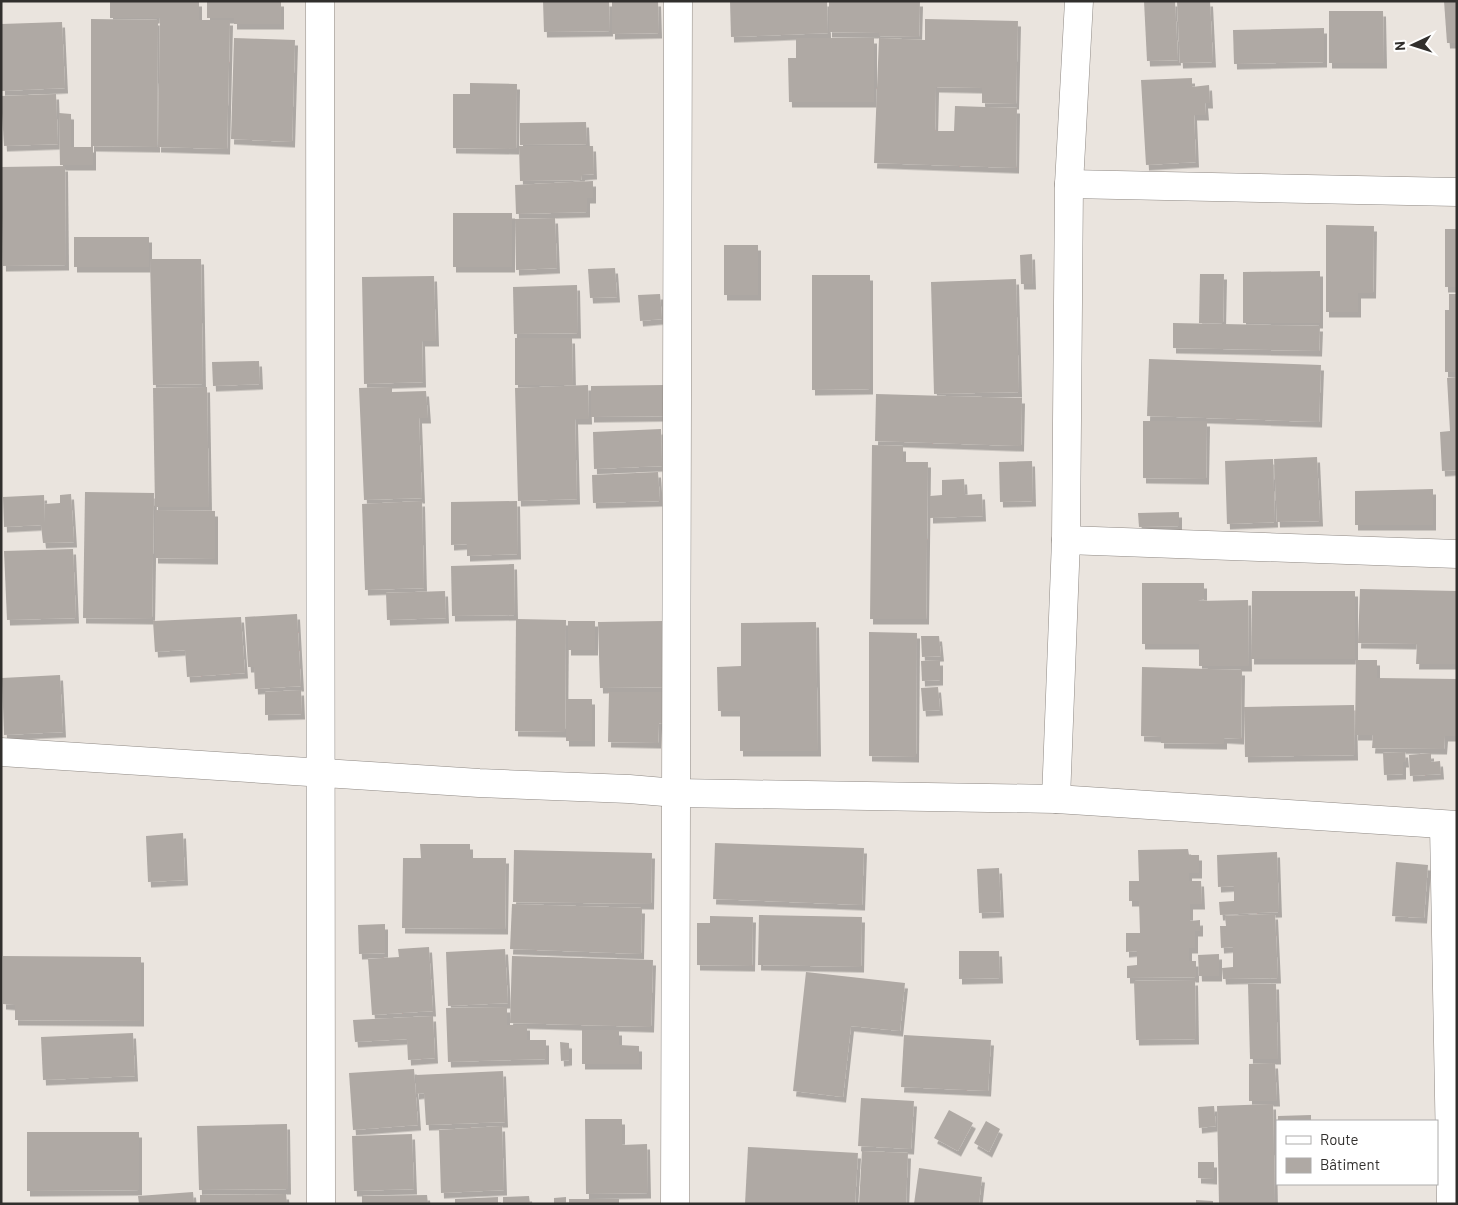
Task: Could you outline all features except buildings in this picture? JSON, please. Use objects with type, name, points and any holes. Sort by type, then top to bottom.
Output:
[{"type":"street","points":[[320,1],[321,1204]]},
{"type":"street","points":[[675,1204],[678,1]]},
{"type":"street","points":[[1056,799],[1066,540],[1069,184],[1079,1]]},
{"type":"street","points":[[1069,184],[1457,192]]},
{"type":"street","points":[[1066,540],[1457,554]]},
{"type":"street","points":[[1,752],[479,783],[629,789],[676,793],[1056,799],[1450,825],[1451,1204]]}]
